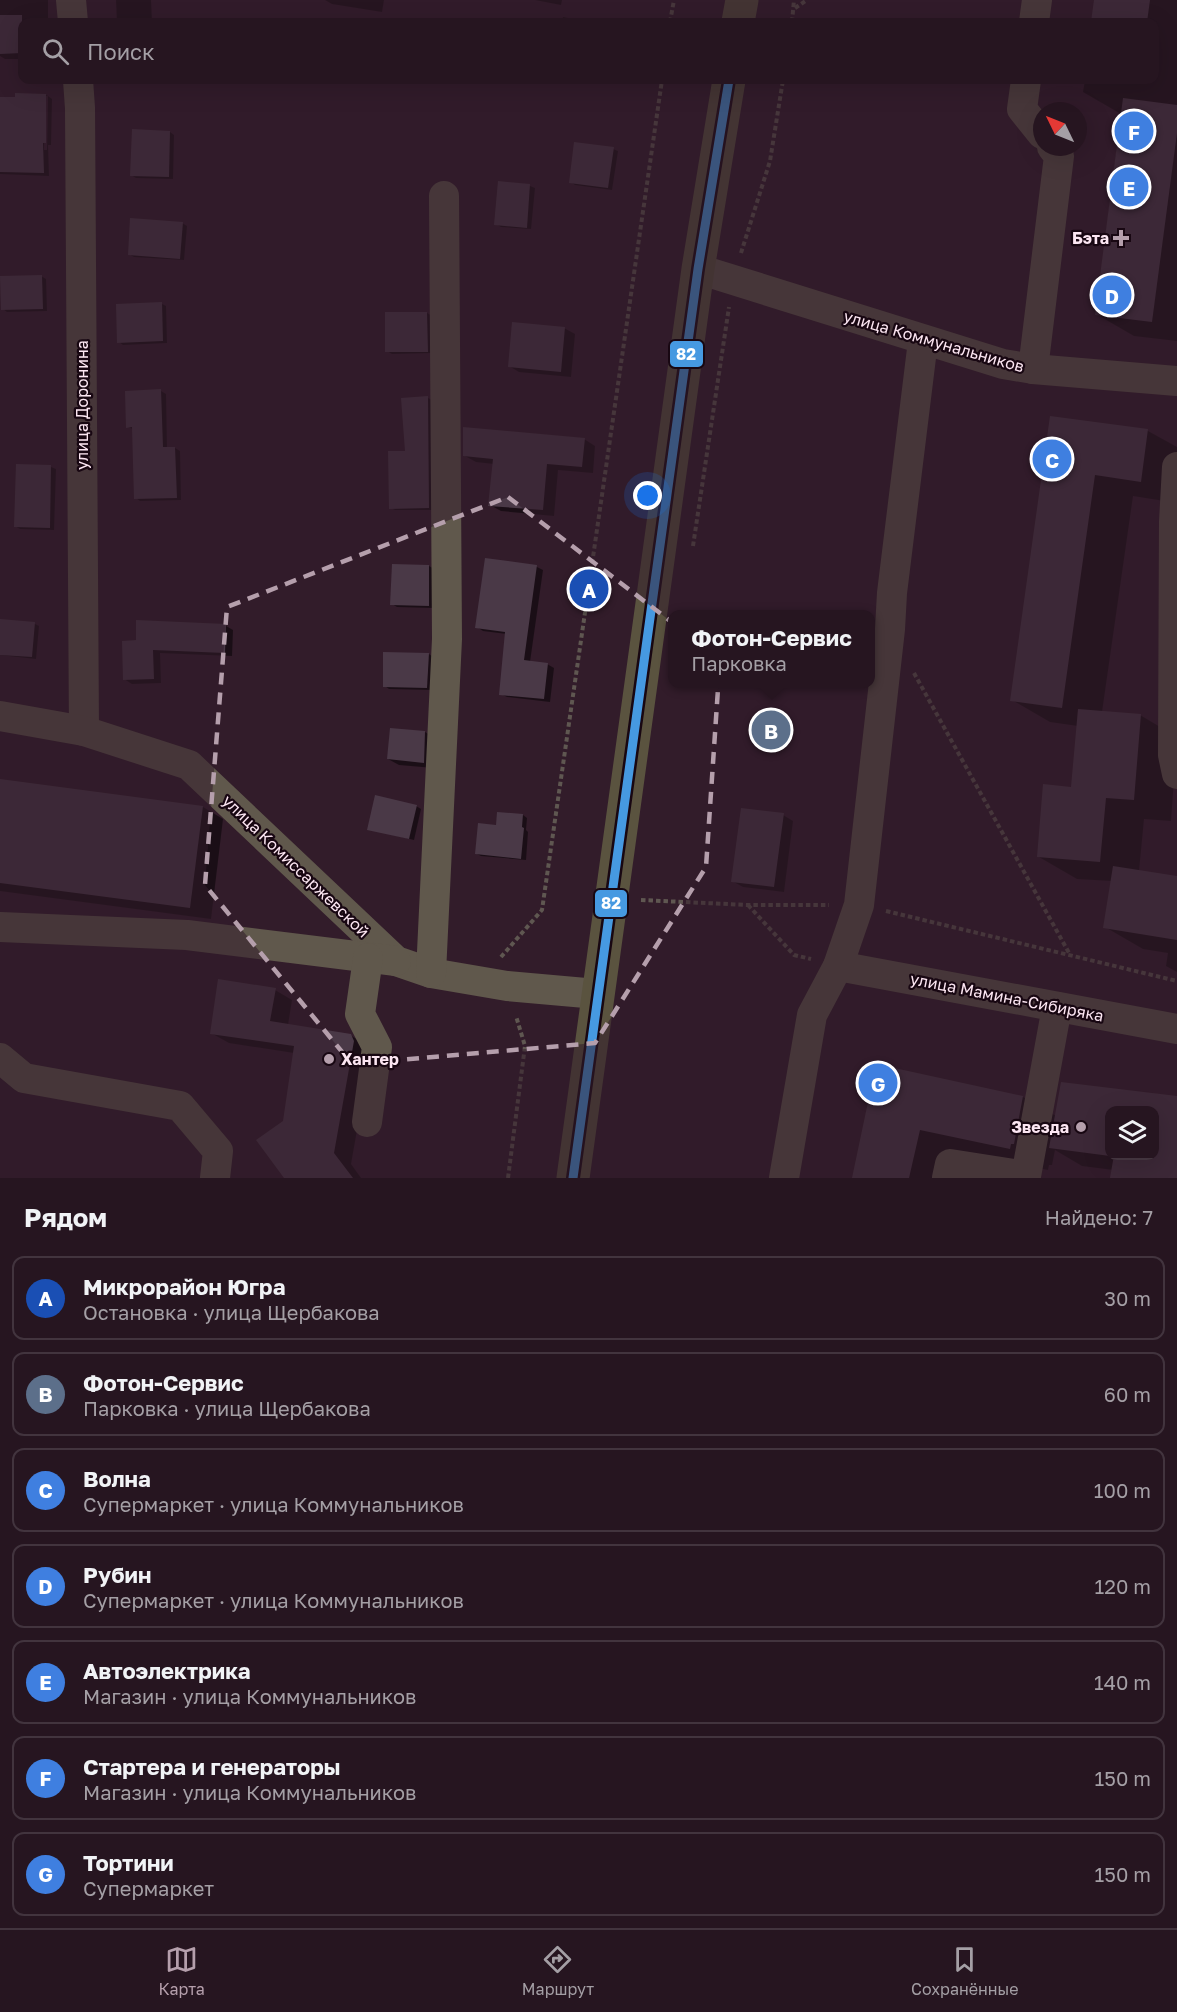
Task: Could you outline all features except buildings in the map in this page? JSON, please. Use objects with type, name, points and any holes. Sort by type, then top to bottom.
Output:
[{"type":"main road","points":[[739,18],[742,0]]},
{"type":"main road","points":[[573,1178],[698,269],[728,84]]},
{"type":"street","points":[[71,0],[73,18]]},
{"type":"street","points":[[1035,18],[1037,0]]},
{"type":"street","name":"улица Доронина","points":[[78,84],[84,731]]},
{"type":"street","points":[[1025,84],[1022,108],[1033,122]]},
{"type":"street","points":[[1033,369],[1059,156]]},
{"type":"street","points":[[431,973],[447,639],[444,196]]},
{"type":"street","name":"улица Коммунальников","points":[[698,269],[733,282],[1003,364],[1033,369],[1177,381]]},
{"type":"street","points":[[784,1178],[812,1015],[838,966],[859,904],[890,629],[892,593],[923,340]]},
{"type":"street","points":[[1177,467],[1173,755],[1177,774]]},
{"type":"street","name":"улица Комиссаржевской","points":[[0,716],[84,731],[189,765],[382,959],[431,973],[507,986],[597,994]]},
{"type":"street","points":[[0,927],[187,935],[382,959],[360,1014],[377,1047],[367,1122]]},
{"type":"street","name":"улица Мамина-Сибиряка","points":[[838,966],[1177,1029]]},
{"type":"street","points":[[947,1178],[950,1164],[1026,1176],[1057,1007]]},
{"type":"street","points":[[0,1058],[24,1078],[180,1106],[218,1151],[215,1178]]},
{"type":"path","points":[[671,18],[674,0]]},
{"type":"path","points":[[793,18],[794,0]]},
{"type":"path","points":[[795,8],[807,0]]},
{"type":"path","points":[[508,1178],[525,1046],[507,986],[497,962],[542,910],[661,84]]},
{"type":"path","points":[[692,557],[733,282],[770,161],[782,84]]},
{"type":"path","points":[[913,671],[1069,954]]},
{"type":"path","points":[[640,900],[748,905],[859,904],[1177,981]]},
{"type":"path","points":[[748,905],[794,955],[838,966]]},
{"type":"highlighted area","points":[[508,497],[720,659],[706,867],[595,1043],[352,1064],[205,885],[227,607]]},
{"type":"transit line","name":"82","points":[[573,1178],[698,269],[728,84]]},
{"type":"place","name":"Стартера и генераторы","points":[[1134,131]]},
{"type":"place","name":"Автоэлектрика","points":[[1129,187]]},
{"type":"place","name":"Бэта","points":[[1121,238]]},
{"type":"place","name":"Рубин","points":[[1112,295]]},
{"type":"place","name":"Волна","points":[[1052,459]]},
{"type":"place","name":"Микрорайон Югра","points":[[589,589]]},
{"type":"place","name":"Фотон-Сервис","points":[[771,730]]},
{"type":"place","name":"Хантер","points":[[329,1059]]},
{"type":"place","name":"Тортини","points":[[878,1083]]},
{"type":"place","name":"Звезда","points":[[1081,1127]]}]
